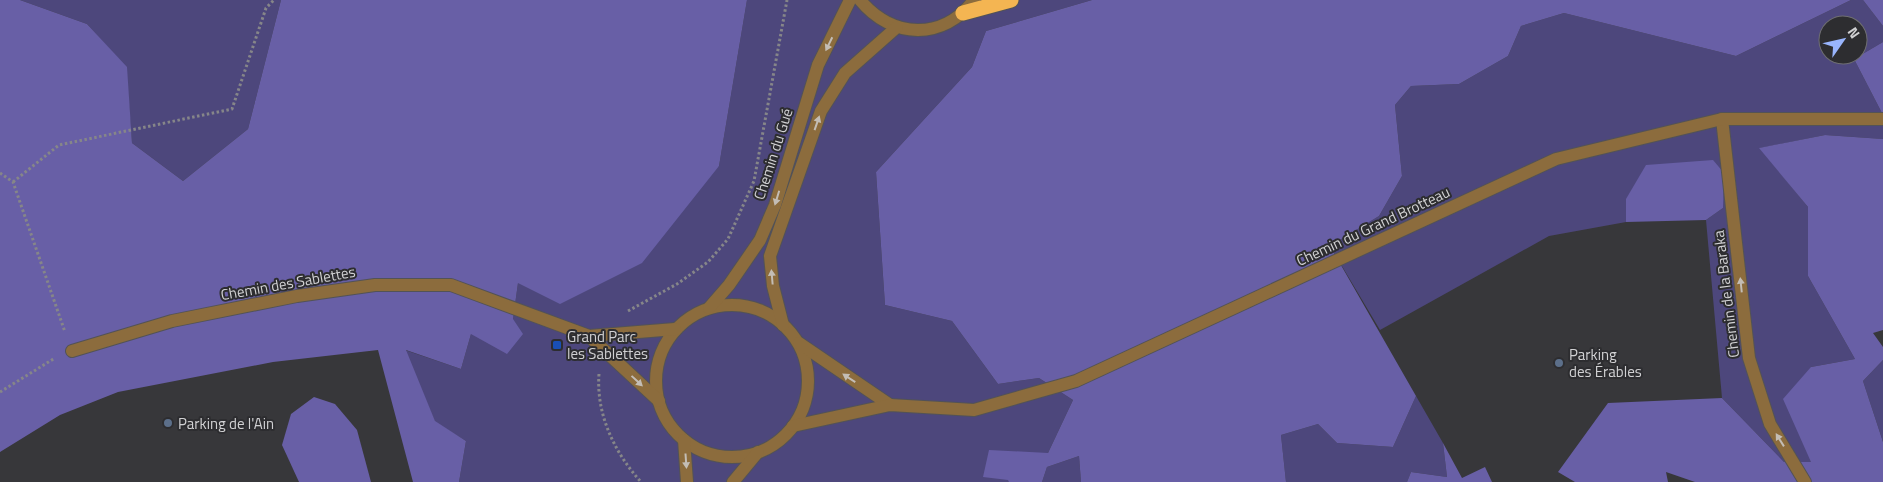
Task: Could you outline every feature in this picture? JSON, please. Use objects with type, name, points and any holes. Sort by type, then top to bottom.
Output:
[{"type":"highway","points":[[963,13],[1011,0]]},
{"type":"street","name":"Chemin du Gué","points":[[709,308],[760,240],[775,205],[818,65],[850,0]]},
{"type":"street","points":[[860,0],[877,18],[897,27],[924,30],[941,26],[963,13],[974,0]]},
{"type":"street","name":"Chemin du Gué","points":[[783,325],[773,286],[770,256],[821,111],[845,74],[897,27]]},
{"type":"street","name":"Chemin du Grand Brotteau","points":[[793,426],[890,405],[974,410],[1076,381],[1556,159],[1722,119],[1883,120]]},
{"type":"street","name":"Chemin de la Baraka","points":[[1722,119],[1749,358],[1770,424],[1805,482]]},
{"type":"street","name":"Chemin des Sablettes","points":[[72,350],[172,321],[297,296],[375,284],[451,285],[589,336]]},
{"type":"street","points":[[798,342],[806,363],[808,385],[804,407],[793,426],[778,442],[758,452],[739,456],[720,456],[701,450],[684,440],[664,416],[659,401],[656,376],[662,351],[676,329],[691,316],[709,308],[728,304],[748,306],[767,313],[783,325],[798,342],[890,405]]},
{"type":"street","points":[[589,336],[676,329]]},
{"type":"street","points":[[589,336],[659,401]]},
{"type":"street","points":[[684,440],[688,482]]},
{"type":"street","points":[[733,482],[758,452]]},
{"type":"path","points":[[13,182],[59,145],[232,109],[266,8],[274,0]]},
{"type":"path","points":[[606,335],[618,316],[677,284],[708,262],[728,239],[754,181],[787,0]]},
{"type":"path","points":[[0,173],[13,182],[72,350],[45,363],[0,392]]},
{"type":"path","points":[[602,348],[598,392],[604,421],[616,448],[641,482]]},
{"type":"shaded area","points":[[0,0],[20,0],[87,24],[127,67],[132,143],[183,181],[248,129],[281,0],[747,0],[719,166],[642,263],[560,304],[518,283],[513,319],[523,334],[507,354],[471,334],[461,369],[406,350],[435,421],[466,441],[459,482],[413,482],[378,350],[273,362],[118,392],[60,415],[0,452]]},
{"type":"shaded area","points":[[20,0],[281,0],[248,129],[183,181],[132,143],[126,67],[87,24]]},
{"type":"shaded area","points":[[747,0],[1092,0],[986,31],[972,67],[876,172],[885,305],[952,321],[998,384],[1039,378],[1073,400],[1048,453],[1009,482],[459,482],[466,441],[435,422],[405,350],[461,369],[471,334],[513,319],[518,283],[719,166]]},
{"type":"shaded area","points":[[1092,0],[1851,0],[1736,56],[1564,13],[1521,26],[1508,56],[1459,84],[1411,86],[1395,105],[1402,176],[1379,216],[1330,246],[1416,396],[1393,447],[1337,443],[1318,424],[1281,435],[1286,482],[1081,482],[1079,456],[1047,467],[1042,482],[1009,482],[1008,480],[983,477],[989,450],[1048,453],[1073,400],[1039,378],[998,384],[952,321],[885,305],[876,172],[972,67],[986,31]]},
{"type":"shaded area","points":[[1851,0],[1863,0],[1883,26],[1883,42],[1868,51],[1868,15],[1820,15]]},
{"type":"shaded area","points":[[1863,0],[1883,0],[1883,26]]},
{"type":"shaded area","points":[[1564,13],[1736,56],[1818,16],[1818,65],[1857,65],[1883,115],[1883,139],[1825,135],[1760,148],[1808,207],[1808,276],[1855,359],[1811,367],[1811,462],[1784,462],[1722,398],[1706,220],[1723,208],[1626,199],[1626,222],[1549,236],[1380,330],[1330,246],[1379,216],[1402,176],[1395,105],[1411,86],[1459,84],[1508,56],[1521,26]]},
{"type":"shaded area","points":[[1883,42],[1883,115],[1857,65],[1868,65],[1868,51]]},
{"type":"shaded area","points":[[1825,135],[1883,139],[1883,330],[1873,333],[1883,347],[1883,360],[1863,381],[1883,442],[1883,482],[1695,482],[1666,472],[1668,482],[1575,482],[1558,472],[1608,403],[1722,398],[1784,462],[1811,462],[1783,399],[1811,367],[1855,359],[1808,276],[1808,207],[1759,148]]},
{"type":"shaded area","points":[[1713,160],[1724,173],[1723,208],[1706,220],[1626,222],[1626,199],[1646,165]]},
{"type":"shaded area","points":[[1883,360],[1883,442],[1863,381]]},
{"type":"shaded area","points":[[1416,396],[1443,443],[1447,477],[1411,472],[1407,482],[1286,482],[1281,435],[1318,424],[1337,443],[1393,447]]},
{"type":"shaded area","points":[[314,397],[335,404],[357,430],[371,482],[299,482],[282,445],[291,414]]},
{"type":"shaded area","points":[[1443,443],[1462,478],[1485,467],[1492,482],[1407,482],[1411,472],[1447,477]]},
{"type":"shaded area","points":[[1079,456],[1081,482],[1042,482],[1047,467]]},
{"type":"place","name":"Grand Parc les Sablettes","points":[[557,345]]},
{"type":"place","name":"Parking des Érables","points":[[1559,363]]},
{"type":"place","name":"Parking de l'Ain","points":[[168,423]]}]
